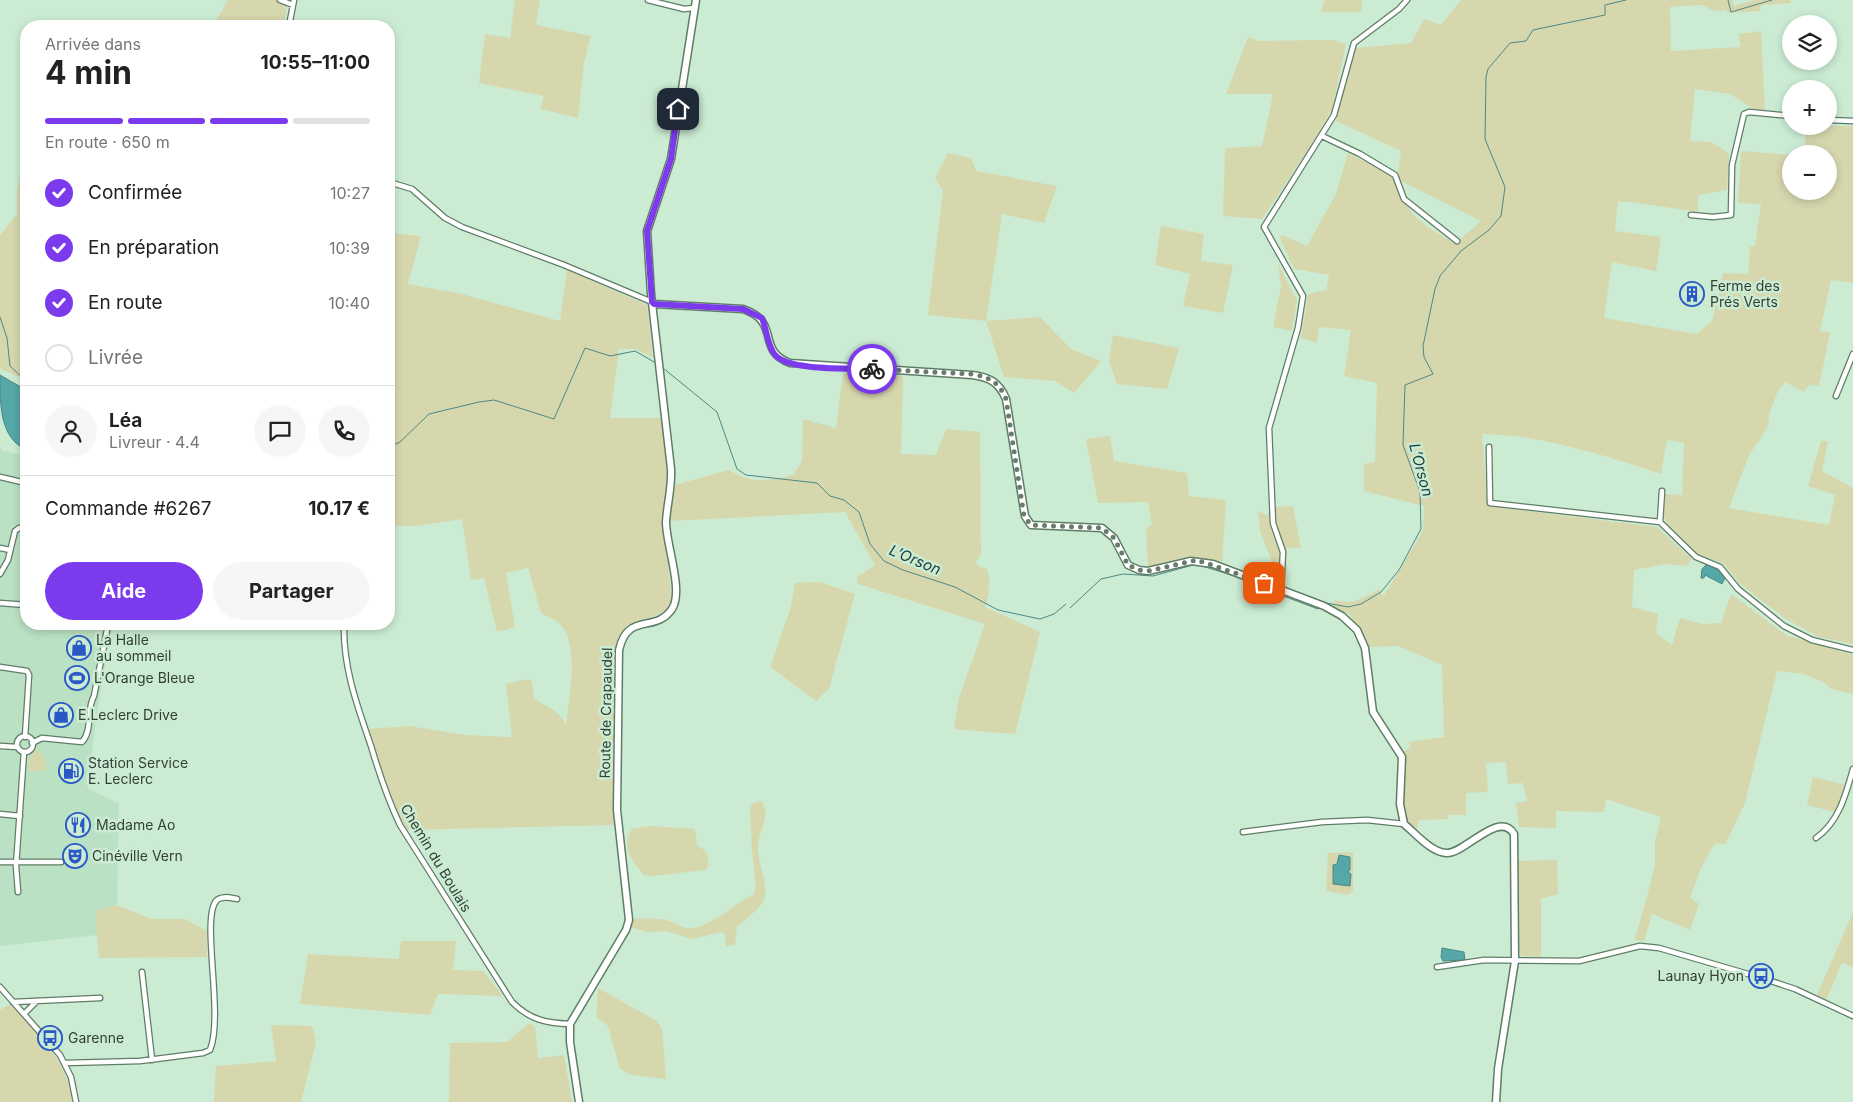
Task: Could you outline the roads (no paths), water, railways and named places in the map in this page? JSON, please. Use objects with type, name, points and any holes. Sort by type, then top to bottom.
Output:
[{"type":"street","points":[[280,0],[293,2],[290,20]]},
{"type":"street","points":[[648,0],[684,9],[694,8]]},
{"type":"street","name":"Route de Crapaudel","points":[[570,1024],[626,930],[629,920],[617,801],[619,650],[622,636],[630,628],[660,619],[668,614],[676,600],[666,523],[672,486],[672,469],[652,302],[647,231],[671,159],[696,0]]},
{"type":"street","points":[[1281,590],[1283,552],[1273,523],[1269,428],[1298,328],[1303,296],[1264,227],[1334,115],[1354,43],[1399,10],[1407,0]]},
{"type":"street","points":[[1691,215],[1713,217],[1731,214],[1732,165],[1744,114],[1749,112],[1782,115]]},
{"type":"street","points":[[1837,120],[1853,121]]},
{"type":"street","points":[[1322,136],[1368,158],[1395,175],[1404,199],[1457,241]]},
{"type":"street","points":[[395,184],[412,189],[445,218],[462,227],[564,265],[654,304],[743,309],[752,312],[762,318],[775,354],[790,363],[972,374],[990,379],[1002,390],[1006,399],[1024,516],[1031,525],[1102,528],[1114,538],[1128,565],[1139,570],[1148,571],[1197,560],[1246,575],[1321,605],[1342,616],[1357,630],[1365,648],[1373,712],[1402,757],[1400,804],[1404,824]]},
{"type":"street","points":[[1836,396],[1853,354]]},
{"type":"street","points":[[1489,447],[1490,503],[1660,522],[1696,557],[1720,567],[1738,589],[1784,626],[1812,640],[1853,650]]},
{"type":"street","points":[[0,477],[20,482]]},
{"type":"street","points":[[1660,522],[1662,491]]},
{"type":"street","points":[[0,574],[5,568],[15,531],[20,528]]},
{"type":"street","points":[[0,548],[10,550]]},
{"type":"street","points":[[0,603],[20,605]]},
{"type":"street","points":[[32,742],[42,738],[82,742],[86,737],[91,701],[94,696],[107,630]]},
{"type":"street","name":"Chemin du Boulais","points":[[344,630],[345,659],[350,686],[390,804],[400,825],[512,1002],[524,1013],[542,1022],[570,1024]]},
{"type":"street","points":[[0,667],[20,669],[27,671],[29,675],[25,737]]},
{"type":"street","points":[[25,737],[32,742]]},
{"type":"street","points":[[17,747],[18,740],[25,737]]},
{"type":"street","points":[[24,752],[30,750],[32,742]]},
{"type":"street","points":[[0,746],[17,747],[24,752]]},
{"type":"street","points":[[18,892],[17,861],[24,752]]},
{"type":"street","points":[[1816,838],[1826,831],[1841,806],[1853,768]]},
{"type":"street","points":[[0,814],[20,816]]},
{"type":"street","points":[[1243,832],[1322,822],[1366,820],[1404,824],[1443,853],[1459,851],[1480,835],[1492,829],[1502,827],[1512,830],[1515,854],[1515,961],[1498,1070],[1496,1102]]},
{"type":"street","points":[[0,862],[61,862]]},
{"type":"street","points":[[65,1063],[152,1060],[203,1053],[210,1050],[216,1028],[211,930],[214,906],[223,897],[237,899]]},
{"type":"street","points":[[1437,967],[1484,960],[1579,962],[1640,946],[1659,948],[1795,989],[1853,1016]]},
{"type":"street","points":[[142,972],[152,1060]]},
{"type":"street","points":[[0,987],[65,1063],[76,1102]]},
{"type":"street","points":[[13,1002],[100,998]]},
{"type":"street","points":[[24,1014],[37,1001]]},
{"type":"street","points":[[570,1024],[570,1042],[579,1102]]},
{"type":"water","points":[[0,375],[20,387],[20,446],[6,429],[0,398]]},
{"type":"water","points":[[1706,565],[1714,567],[1721,573],[1725,578],[1722,584],[1705,575],[1704,578],[1701,578],[1702,569]]},
{"type":"water","points":[[1339,855],[1350,857],[1350,870],[1348,872],[1351,874],[1350,886],[1333,884],[1333,865],[1337,864]]},
{"type":"water","points":[[1442,948],[1464,952],[1465,960],[1443,961],[1441,957]]},
{"type":"waterway","name":"L’Orson","points":[[1321,602],[1348,607],[1361,604],[1381,592],[1399,570],[1421,529],[1420,492],[1403,445],[1405,385],[1433,374],[1424,357],[1423,346],[1435,289],[1440,276],[1461,251],[1489,230],[1501,216],[1505,187],[1485,139],[1486,77],[1488,69],[1510,43],[1526,41],[1533,30],[1605,15],[1605,5],[1626,0]]},
{"type":"waterway","name":"L’Orson","points":[[1728,0],[1731,12],[1772,0]]},
{"type":"waterway","name":"L’Orson","points":[[0,317],[7,338],[10,366],[20,375]]},
{"type":"waterway","name":"L’Orson","points":[[395,444],[400,442],[429,414],[479,402],[494,400],[554,419],[585,348],[610,356],[635,351],[656,363]]},
{"type":"waterway","name":"L’Orson","points":[[663,368],[717,412],[737,469],[746,475],[817,483],[830,496],[844,500],[859,512],[870,544],[884,561],[903,570],[955,587],[998,610],[1040,619],[1054,614],[1066,604]]},
{"type":"waterway","name":"L’Orson","points":[[1070,608],[1101,579],[1123,574],[1153,576],[1193,565]]},
{"type":"waterway","name":"L’Orson","points":[[1202,566],[1241,578]]},
{"type":"waterway","name":"L’Orson","points":[[1259,584],[1262,588],[1318,609],[1320,606]]},
{"type":"place","name":"Ferme des Prés Verts","points":[[1692,294]]},
{"type":"place","name":"La Halle au sommeil","points":[[79,648]]},
{"type":"place","name":"L'Orange Bleue","points":[[77,678]]},
{"type":"place","name":"E.Leclerc Drive","points":[[61,715]]},
{"type":"place","name":"Station Service E. Leclerc","points":[[71,771]]},
{"type":"place","name":"Madame Ao","points":[[78,825]]},
{"type":"place","name":"Cinéville Vern","points":[[75,856]]},
{"type":"place","name":"Launay Hyon","points":[[1761,976]]},
{"type":"place","name":"Garenne","points":[[50,1038]]}]
